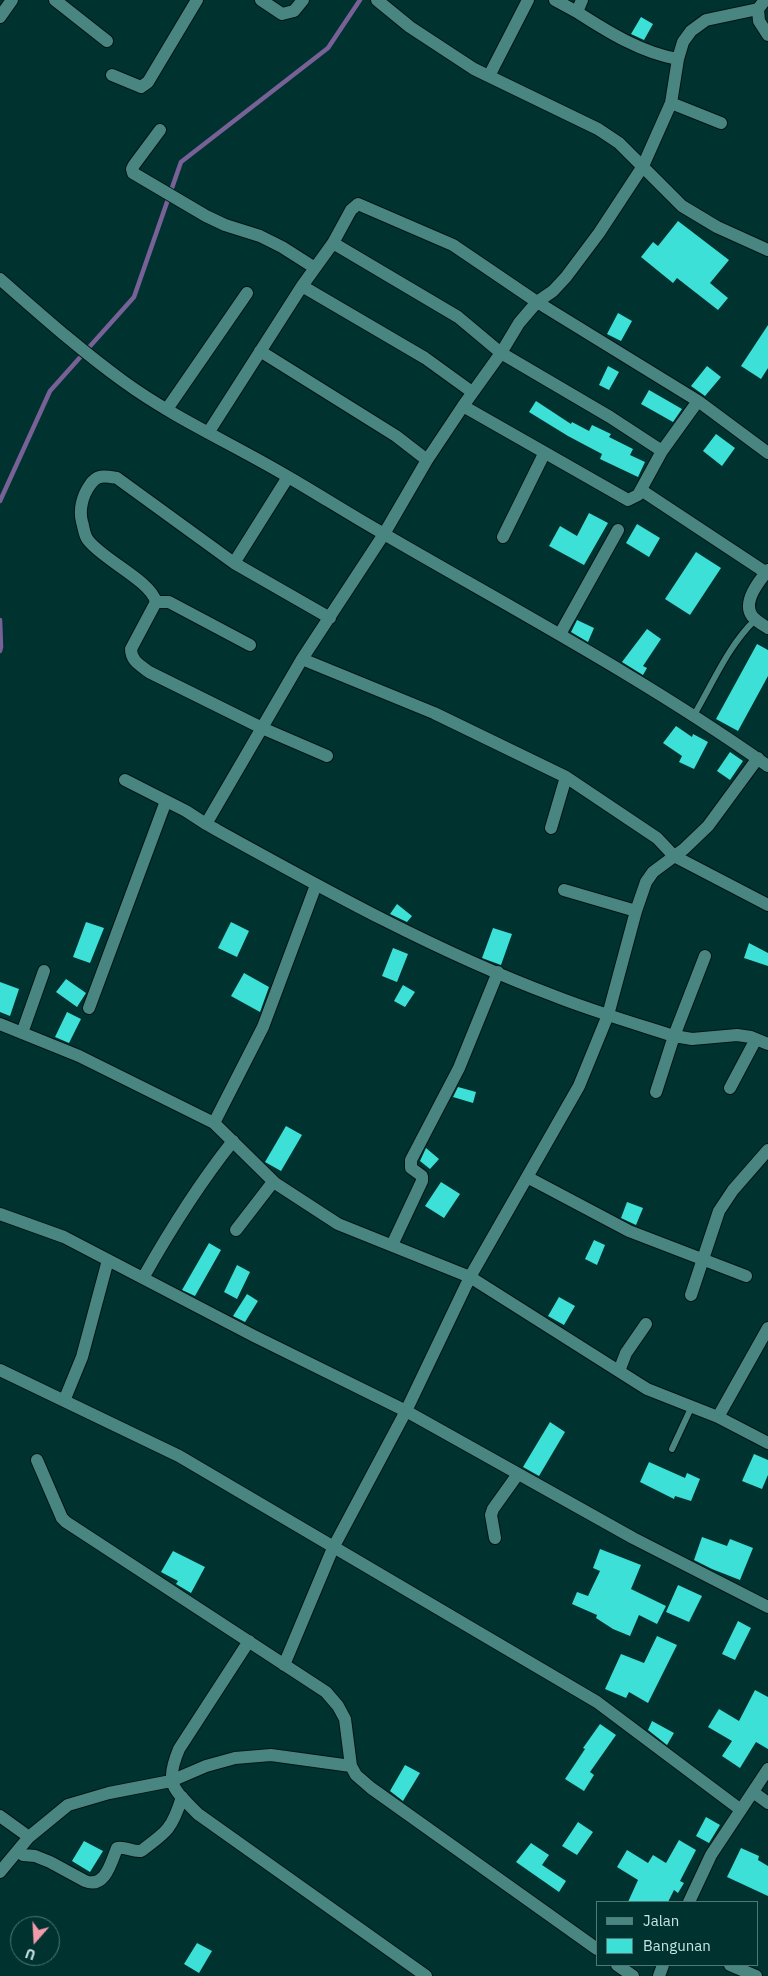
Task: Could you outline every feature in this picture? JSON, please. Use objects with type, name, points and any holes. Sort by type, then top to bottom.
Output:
[{"type":"street","points":[[0,17],[12,0]]},
{"type":"street","points":[[55,0],[107,41]]},
{"type":"street","points":[[112,75],[140,87],[148,82],[197,0]]},
{"type":"street","points":[[260,0],[282,14],[294,11],[303,0]]},
{"type":"street","points":[[376,0],[441,48],[474,69],[598,129],[619,143],[682,206],[717,227],[768,250]]},
{"type":"street","points":[[489,76],[528,0]]},
{"type":"street","points":[[555,0],[601,27],[659,56],[678,59]]},
{"type":"street","points":[[577,12],[582,0]]},
{"type":"street","points":[[206,824],[302,659],[384,534],[427,460],[472,392],[501,353],[519,323],[537,302],[553,291],[566,277],[599,233],[643,166],[671,103],[678,59],[683,42],[691,31],[706,20],[761,4],[758,21],[768,35]]},
{"type":"street","points":[[671,103],[721,123]]},
{"type":"street","points":[[160,130],[134,165],[133,173],[206,216],[239,230],[260,236],[282,247],[315,268]]},
{"type":"street","points":[[208,433],[302,286],[333,243],[351,210],[358,204],[453,245],[537,302],[698,401],[768,453]]},
{"type":"street","points":[[333,243],[458,317],[501,353],[610,416],[662,451]]},
{"type":"street","points":[[0,279],[74,344],[124,382],[208,433],[560,634],[694,715],[763,762],[708,826],[653,872],[646,882],[636,910],[608,1015],[579,1086],[470,1277],[406,1411],[333,1548],[284,1665]]},
{"type":"street","points":[[302,286],[425,358],[472,392]]},
{"type":"street","points":[[167,409],[247,293]]},
{"type":"street","points":[[260,351],[396,436],[427,460]]},
{"type":"street","points":[[463,406],[544,454],[628,500],[641,490],[662,451],[698,401]]},
{"type":"street","points":[[503,537],[544,454]]},
{"type":"street","points":[[327,756],[262,728],[149,672],[134,660],[131,656],[131,649],[156,602],[154,595],[145,586],[99,552],[86,539],[80,515],[88,487],[96,478],[104,475],[117,478],[234,563],[330,618]]},
{"type":"street","points":[[234,563],[288,477]]},
{"type":"street","points":[[641,490],[767,572],[749,599],[749,610],[755,620],[768,628]]},
{"type":"street","points":[[560,634],[618,530]]},
{"type":"street","points":[[156,602],[169,602],[250,646]]},
{"type":"street","points":[[302,659],[434,713],[566,777],[657,838],[674,856],[768,905]]},
{"type":"street","points":[[551,828],[566,777]]},
{"type":"street","points":[[125,780],[316,885],[448,951],[551,995],[674,1036],[692,1039],[737,1035],[762,1042],[730,1088]]},
{"type":"street","points":[[89,1008],[166,801]]},
{"type":"street","points":[[214,1123],[263,1027],[316,885]]},
{"type":"street","points":[[564,890],[636,910]]},
{"type":"street","points":[[656,1092],[674,1036],[704,956]]},
{"type":"street","points":[[22,1033],[44,971]]},
{"type":"street","points":[[392,1245],[422,1181],[422,1176],[411,1168],[411,1160],[458,1068],[498,972]]},
{"type":"street","points":[[0,1024],[79,1056],[214,1123],[273,1182],[338,1224],[470,1277],[647,1389],[718,1417],[768,1443]]},
{"type":"street","points":[[143,1278],[175,1222],[207,1174],[233,1141]]},
{"type":"street","points":[[691,1295],[719,1211],[733,1190],[768,1150]]},
{"type":"street","points":[[527,1177],[628,1231],[746,1276]]},
{"type":"street","points":[[236,1230],[273,1182]]},
{"type":"street","points":[[0,1214],[64,1237],[254,1336],[406,1411],[632,1538],[768,1607]]},
{"type":"street","points":[[64,1401],[82,1357],[108,1260]]},
{"type":"street","points":[[619,1371],[626,1353],[646,1324]]},
{"type":"street","points":[[718,1417],[768,1328]]},
{"type":"street","points":[[0,1370],[179,1456],[597,1702],[741,1810]]},
{"type":"street","points":[[37,1460],[62,1518],[66,1522],[326,1692],[338,1706],[345,1720],[351,1766],[356,1775],[371,1788],[596,1948]]},
{"type":"street","points":[[495,1538],[491,1515],[493,1509],[518,1474]]},
{"type":"street","points":[[249,1641],[179,1749],[172,1766],[171,1781],[182,1797],[198,1814],[426,1976]]},
{"type":"street","points":[[0,1872],[20,1850],[29,1836],[68,1805],[109,1793],[171,1781],[206,1766],[235,1758],[271,1754],[351,1766]]},
{"type":"street","points":[[689,1901],[711,1855],[768,1769]]},
{"type":"street","points":[[753,1792],[768,1803]]},
{"type":"street","points":[[20,1850],[26,1856],[42,1859],[85,1881],[96,1882],[102,1880],[118,1848],[136,1852],[167,1832],[178,1811],[182,1797]]},
{"type":"street","points":[[0,1816],[29,1836]]},
{"type":"street","points":[[618,1966],[633,1976]]},
{"type":"street","points":[[732,1966],[756,1976]]},
{"type":"lane","points":[[694,715],[743,631],[755,620]]},
{"type":"lane","points":[[672,1449],[692,1406]]},
{"type":"building","points":[[641,17],[653,24],[644,40],[631,34]]},
{"type":"building","points":[[678,221],[729,260],[710,283],[728,298],[718,310],[677,278],[673,283],[641,257],[653,242],[658,246]]},
{"type":"building","points":[[618,313],[632,321],[621,341],[607,334]]},
{"type":"building","points":[[768,325],[768,368],[761,379],[741,366]]},
{"type":"building","points":[[608,366],[619,372],[609,390],[599,385]]},
{"type":"building","points":[[707,366],[721,377],[705,396],[691,386]]},
{"type":"building","points":[[649,390],[682,409],[673,422],[641,404]]},
{"type":"building","points":[[536,401],[571,424],[572,422],[589,431],[592,425],[611,434],[609,437],[633,449],[630,455],[645,462],[638,477],[600,459],[602,454],[529,412]]},
{"type":"building","points":[[716,434],[735,448],[722,466],[703,451]]},
{"type":"building","points":[[589,513],[608,523],[584,565],[549,546],[560,526],[577,536]]},
{"type":"building","points":[[637,524],[660,538],[649,557],[626,543]]},
{"type":"building","points":[[696,552],[721,568],[690,615],[665,599]]},
{"type":"building","points":[[577,620],[594,628],[588,642],[571,632]]},
{"type":"building","points":[[647,629],[661,639],[643,666],[647,668],[643,675],[622,662]]},
{"type":"building","points":[[757,644],[768,650],[768,676],[738,731],[716,719]]},
{"type":"building","points":[[676,726],[692,737],[693,734],[708,742],[694,769],[679,762],[682,756],[663,743]]},
{"type":"building","points":[[730,752],[743,761],[730,780],[717,771]]},
{"type":"building","points":[[397,904],[412,916],[407,922],[390,914]]},
{"type":"building","points":[[86,922],[104,928],[90,963],[73,957]]},
{"type":"building","points":[[231,922],[249,931],[237,957],[218,948]]},
{"type":"building","points":[[493,928],[512,934],[501,965],[482,958]]},
{"type":"building","points":[[749,943],[768,953],[768,966],[744,958]]},
{"type":"building","points":[[393,948],[408,954],[397,982],[382,976]]},
{"type":"building","points":[[244,973],[269,987],[260,1012],[231,996]]},
{"type":"building","points":[[66,979],[86,993],[77,1007],[56,992]]},
{"type":"building","points":[[0,982],[19,989],[10,1016],[0,1012]]},
{"type":"building","points":[[403,985],[415,992],[405,1007],[394,1001]]},
{"type":"building","points":[[67,1012],[81,1019],[69,1043],[55,1037]]},
{"type":"building","points":[[458,1087],[476,1092],[473,1103],[453,1097]]},
{"type":"building","points":[[286,1126],[302,1135],[281,1171],[265,1162]]},
{"type":"building","points":[[426,1148],[439,1159],[430,1169],[420,1161]]},
{"type":"building","points":[[441,1182],[460,1194],[444,1218],[425,1206]]},
{"type":"building","points":[[627,1202],[643,1208],[636,1225],[621,1218]]},
{"type":"building","points":[[594,1240],[605,1245],[597,1265],[585,1259]]},
{"type":"building","points":[[209,1243],[221,1250],[195,1296],[182,1290]]},
{"type":"building","points":[[237,1265],[250,1272],[237,1299],[224,1292]]},
{"type":"building","points":[[247,1294],[258,1301],[245,1322],[233,1316]]},
{"type":"building","points":[[559,1297],[575,1306],[564,1325],[548,1316]]},
{"type":"building","points":[[550,1422],[565,1432],[539,1476],[523,1467]]},
{"type":"building","points":[[754,1454],[768,1460],[768,1475],[762,1489],[742,1481]]},
{"type":"building","points":[[649,1462],[685,1478],[687,1473],[700,1479],[691,1501],[675,1496],[674,1499],[640,1482]]},
{"type":"building","points":[[702,1537],[727,1546],[730,1539],[753,1548],[740,1580],[694,1560]]},
{"type":"building","points":[[600,1549],[641,1565],[631,1589],[666,1606],[657,1624],[639,1615],[630,1636],[613,1629],[596,1618],[597,1615],[572,1604],[577,1592],[588,1596],[600,1571],[593,1568]]},
{"type":"building","points":[[173,1551],[205,1567],[191,1593],[176,1584],[178,1581],[161,1572]]},
{"type":"building","points":[[678,1585],[702,1596],[689,1622],[666,1612]]},
{"type":"building","points":[[738,1621],[751,1628],[735,1660],[722,1654]]},
{"type":"building","points":[[657,1636],[677,1645],[648,1703],[629,1692],[626,1698],[605,1689],[621,1654],[644,1663]]},
{"type":"building","points":[[755,1690],[768,1697],[768,1749],[756,1742],[740,1768],[722,1756],[732,1741],[708,1727],[719,1709],[739,1721]]},
{"type":"building","points":[[652,1721],[674,1733],[667,1745],[648,1730]]},
{"type":"building","points":[[600,1724],[616,1735],[590,1772],[594,1775],[584,1791],[565,1779]]},
{"type":"building","points":[[405,1765],[420,1773],[403,1801],[390,1791]]},
{"type":"building","points":[[706,1817],[720,1825],[709,1843],[696,1836]]},
{"type":"building","points":[[578,1822],[593,1832],[577,1855],[562,1846]]},
{"type":"building","points":[[679,1840],[696,1850],[680,1881],[684,1883],[678,1893],[674,1890],[668,1901],[628,1901],[638,1880],[617,1867],[627,1850],[648,1863],[653,1855],[666,1863]]},
{"type":"building","points":[[84,1841],[103,1851],[90,1872],[72,1861]]},
{"type":"building","points":[[531,1843],[549,1855],[542,1865],[566,1881],[559,1892],[516,1862]]},
{"type":"building","points":[[741,1848],[759,1856],[758,1860],[768,1866],[768,1896],[727,1877]]},
{"type":"building","points":[[197,1943],[212,1951],[199,1973],[184,1964]]},
{"type":"waterway","points":[[0,501],[50,391],[134,297],[181,162],[328,48],[360,0]]},
{"type":"waterway","points":[[0,620],[0,651]]}]
